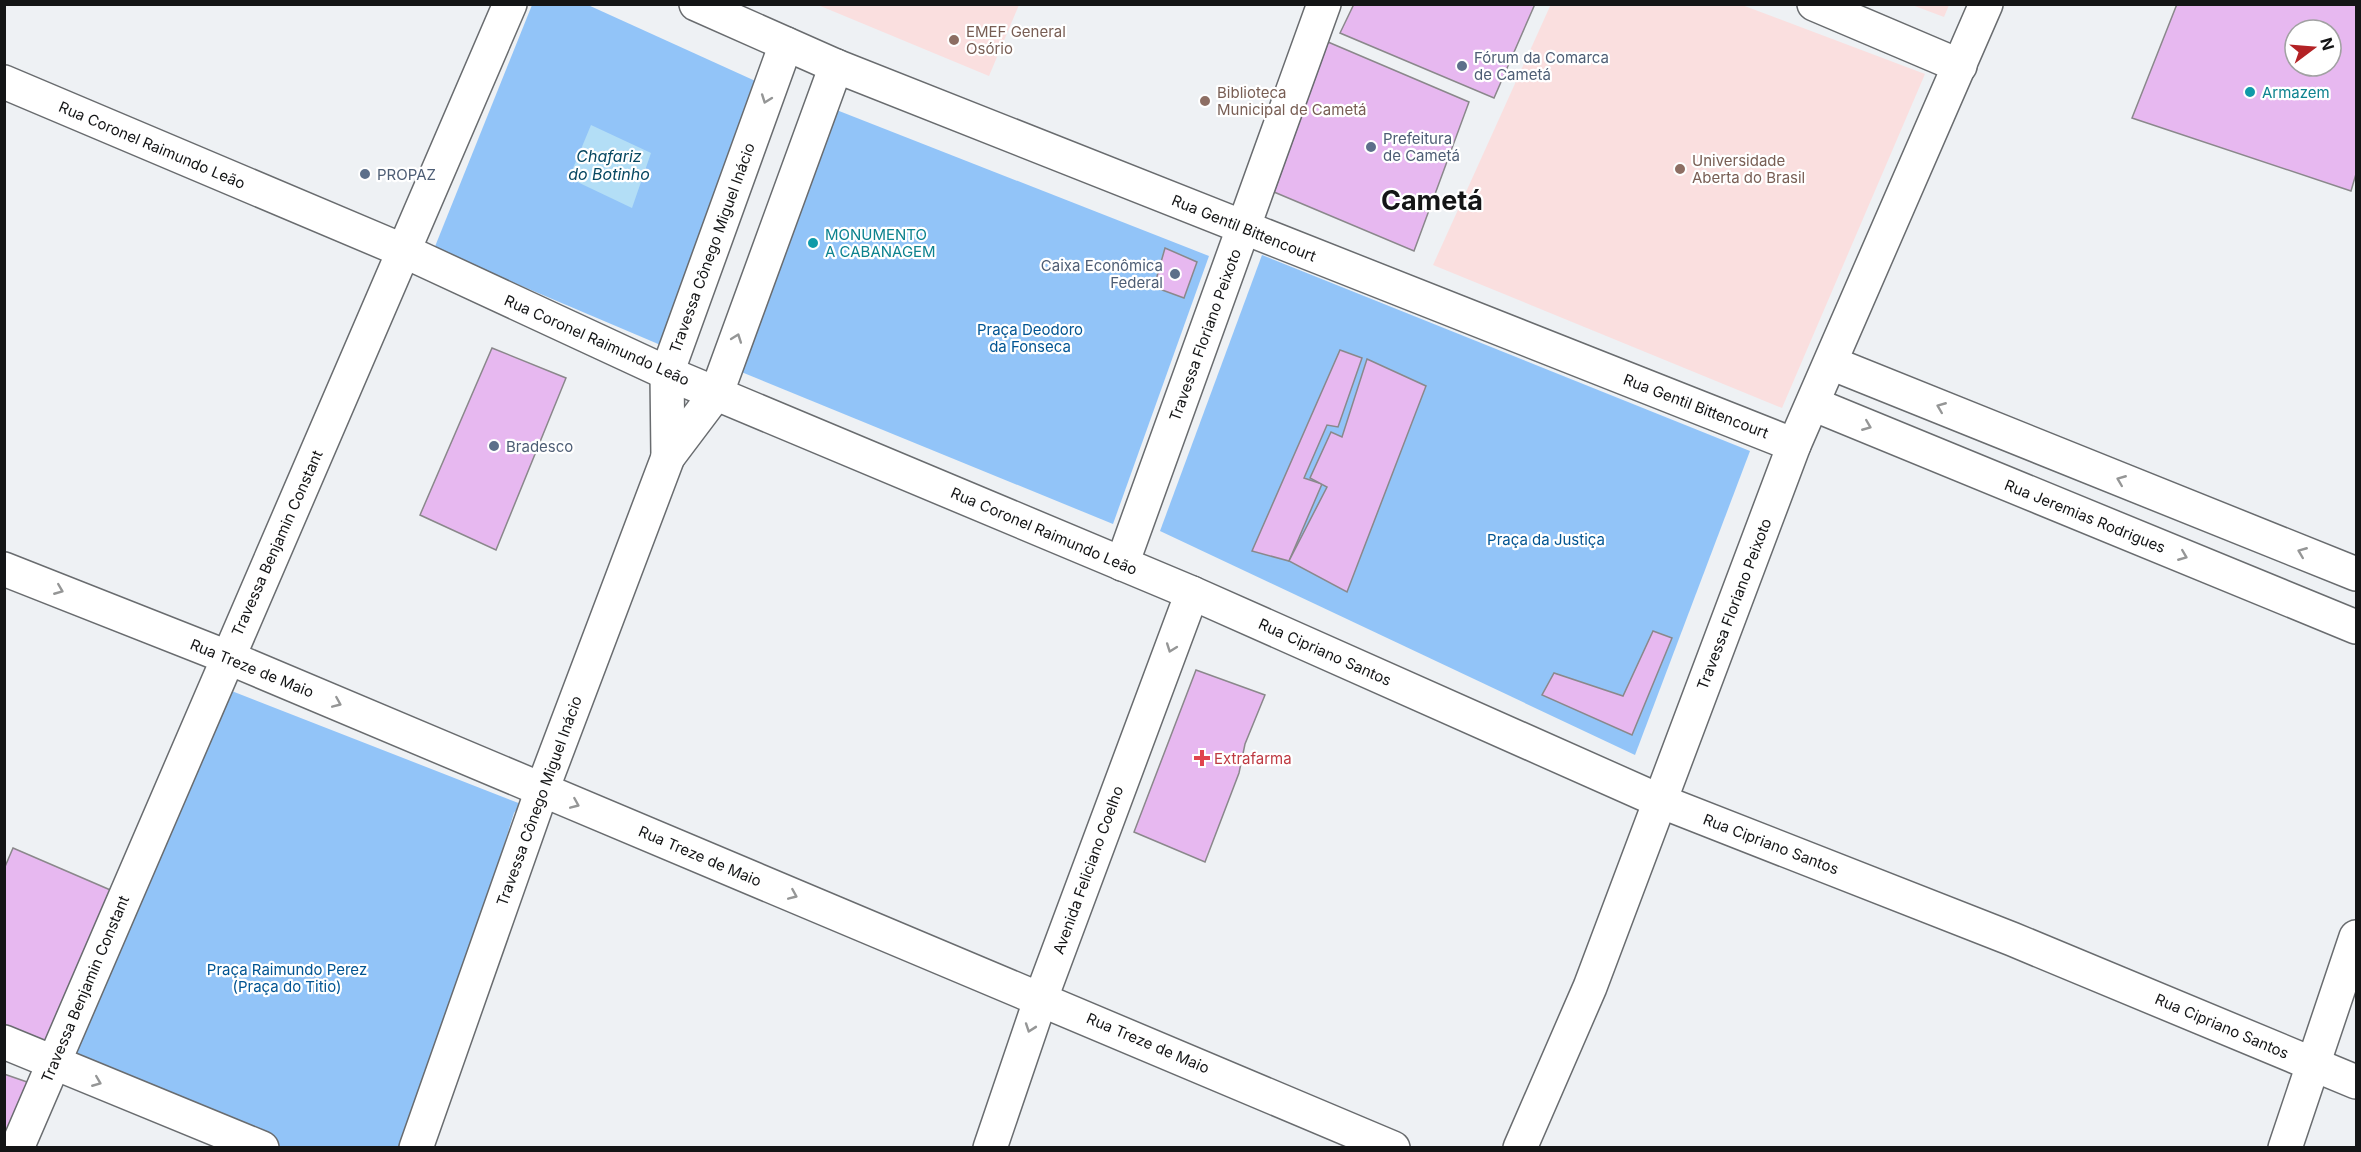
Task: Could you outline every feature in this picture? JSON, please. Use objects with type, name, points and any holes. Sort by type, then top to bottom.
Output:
[{"type":"street","name":"Travessa Benjamin Constant","points":[[17,1148],[510,4]]},
{"type":"street","name":"Rua Gentil Bittencourt","points":[[696,4],[836,66],[1794,445]]},
{"type":"street","name":"Travessa Floriano Peixoto","points":[[1122,564],[1324,4]]},
{"type":"street","points":[[1814,4],[1960,66]]},
{"type":"street","name":"Travessa Floriano Peixoto","points":[[1520,1148],[1590,987],[1794,445],[1986,4]]},
{"type":"street","name":"Travessa Cônego Miguel Inácio","points":[[668,457],[667,373],[786,44]]},
{"type":"street","name":"Travessa Cônego Miguel Inácio","points":[[416,1148],[542,790],[668,457],[717,393],[836,66]]},
{"type":"street","name":"Rua Coronel Raimundo Leão","points":[[4,82],[404,251],[667,373],[1192,593]]},
{"type":"street","points":[[1831,363],[2356,574]]},
{"type":"street","name":"Rua Jeremias Rodrigues","points":[[1813,404],[2356,627]]},
{"type":"street","name":"Rua Treze de Maio","points":[[4,569],[227,657],[1393,1148]]},
{"type":"street","name":"Rua Cipriano Santos","points":[[1192,593],[1660,801],[2012,939],[2356,1082]]},
{"type":"street","name":"Avenida Feliciano Coelho","points":[[990,1148],[1041,998],[1192,593]]},
{"type":"street","points":[[2285,1148],[2356,937]]},
{"type":"street","points":[[4,1042],[262,1148]]},
{"type":"shaded area","name":"EMEF General Osório","points":[[1019,4],[989,76],[818,5]]},
{"type":"shaded area","name":"Universidade Aberta do Brasil","points":[[1551,4],[1742,5],[1925,74],[1782,408],[1433,265]]},
{"type":"shaded area","points":[[1912,5],[1949,5],[1944,17]]},
{"type":"green space","points":[[532,5],[588,5],[762,84],[670,349],[434,249]]},
{"type":"green space","name":"Praça Deodoro da Fonseca","points":[[834,109],[1209,256],[1113,524],[734,369]]},
{"type":"green space","name":"Praça da Justiça","points":[[1262,255],[1750,451],[1635,755],[1160,531]]},
{"type":"green space","name":"Praça Raimundo Perez (Praça do Titio)","points":[[224,688],[521,804],[514,813],[409,1147],[252,1147],[68,1071]]},
{"type":"water","name":"Chafariz do Botinho","points":[[591,125],[651,153],[632,208],[569,178]]},
{"type":"building","name":"Fórum da Comarca de Cametá","points":[[1354,4],[1535,4],[1494,98],[1340,33]]},
{"type":"building","name":"Armazem","points":[[2177,4],[2356,4],[2356,174],[2351,191],[2132,118]]},
{"type":"building","name":"Prefeitura de Cametá","points":[[1328,42],[1469,102],[1414,251],[1274,192]]},
{"type":"building","name":"Caixa Econômica Federal","points":[[1165,248],[1197,262],[1184,298],[1154,287]]},
{"type":"building","name":"Bradesco","points":[[492,348],[566,378],[496,550],[420,515]]},
{"type":"building","points":[[1340,350],[1362,358],[1338,427],[1327,425],[1304,478],[1322,484],[1289,561],[1252,551]]},
{"type":"building","points":[[1367,359],[1426,386],[1347,592],[1289,561],[1327,487],[1310,478],[1331,432],[1342,437]]},
{"type":"building","points":[[1653,631],[1672,638],[1632,735],[1542,695],[1554,673],[1623,696]]},
{"type":"building","name":"Extrafarma","points":[[1196,670],[1265,695],[1245,744],[1239,773],[1205,862],[1134,832]]},
{"type":"building","points":[[13,848],[115,892],[48,1051],[4,1035],[4,869]]},
{"type":"building","points":[[4,1074],[30,1083],[4,1137]]},
{"type":"place","name":"EMEF General Osório","points":[[954,40]]},
{"type":"place","name":"Fórum da Comarca de Cametá","points":[[1462,66]]},
{"type":"place","name":"Armazem","points":[[2250,92]]},
{"type":"place","name":"Biblioteca Municipal de Cametá","points":[[1205,101]]},
{"type":"place","name":"Prefeitura de Cametá","points":[[1371,147]]},
{"type":"place","name":"Universidade Aberta do Brasil","points":[[1680,169]]},
{"type":"place","name":"PROPAZ","points":[[365,174]]},
{"type":"place","name":"MONUMENTO A CABANAGEM","points":[[813,243]]},
{"type":"place","name":"Caixa Econômica Federal","points":[[1175,274]]},
{"type":"place","name":"Bradesco","points":[[494,446]]},
{"type":"place","name":"Extrafarma","points":[[1202,758]]},
{"type":"district","name":"Cametá","points":[[1432,200]]}]
